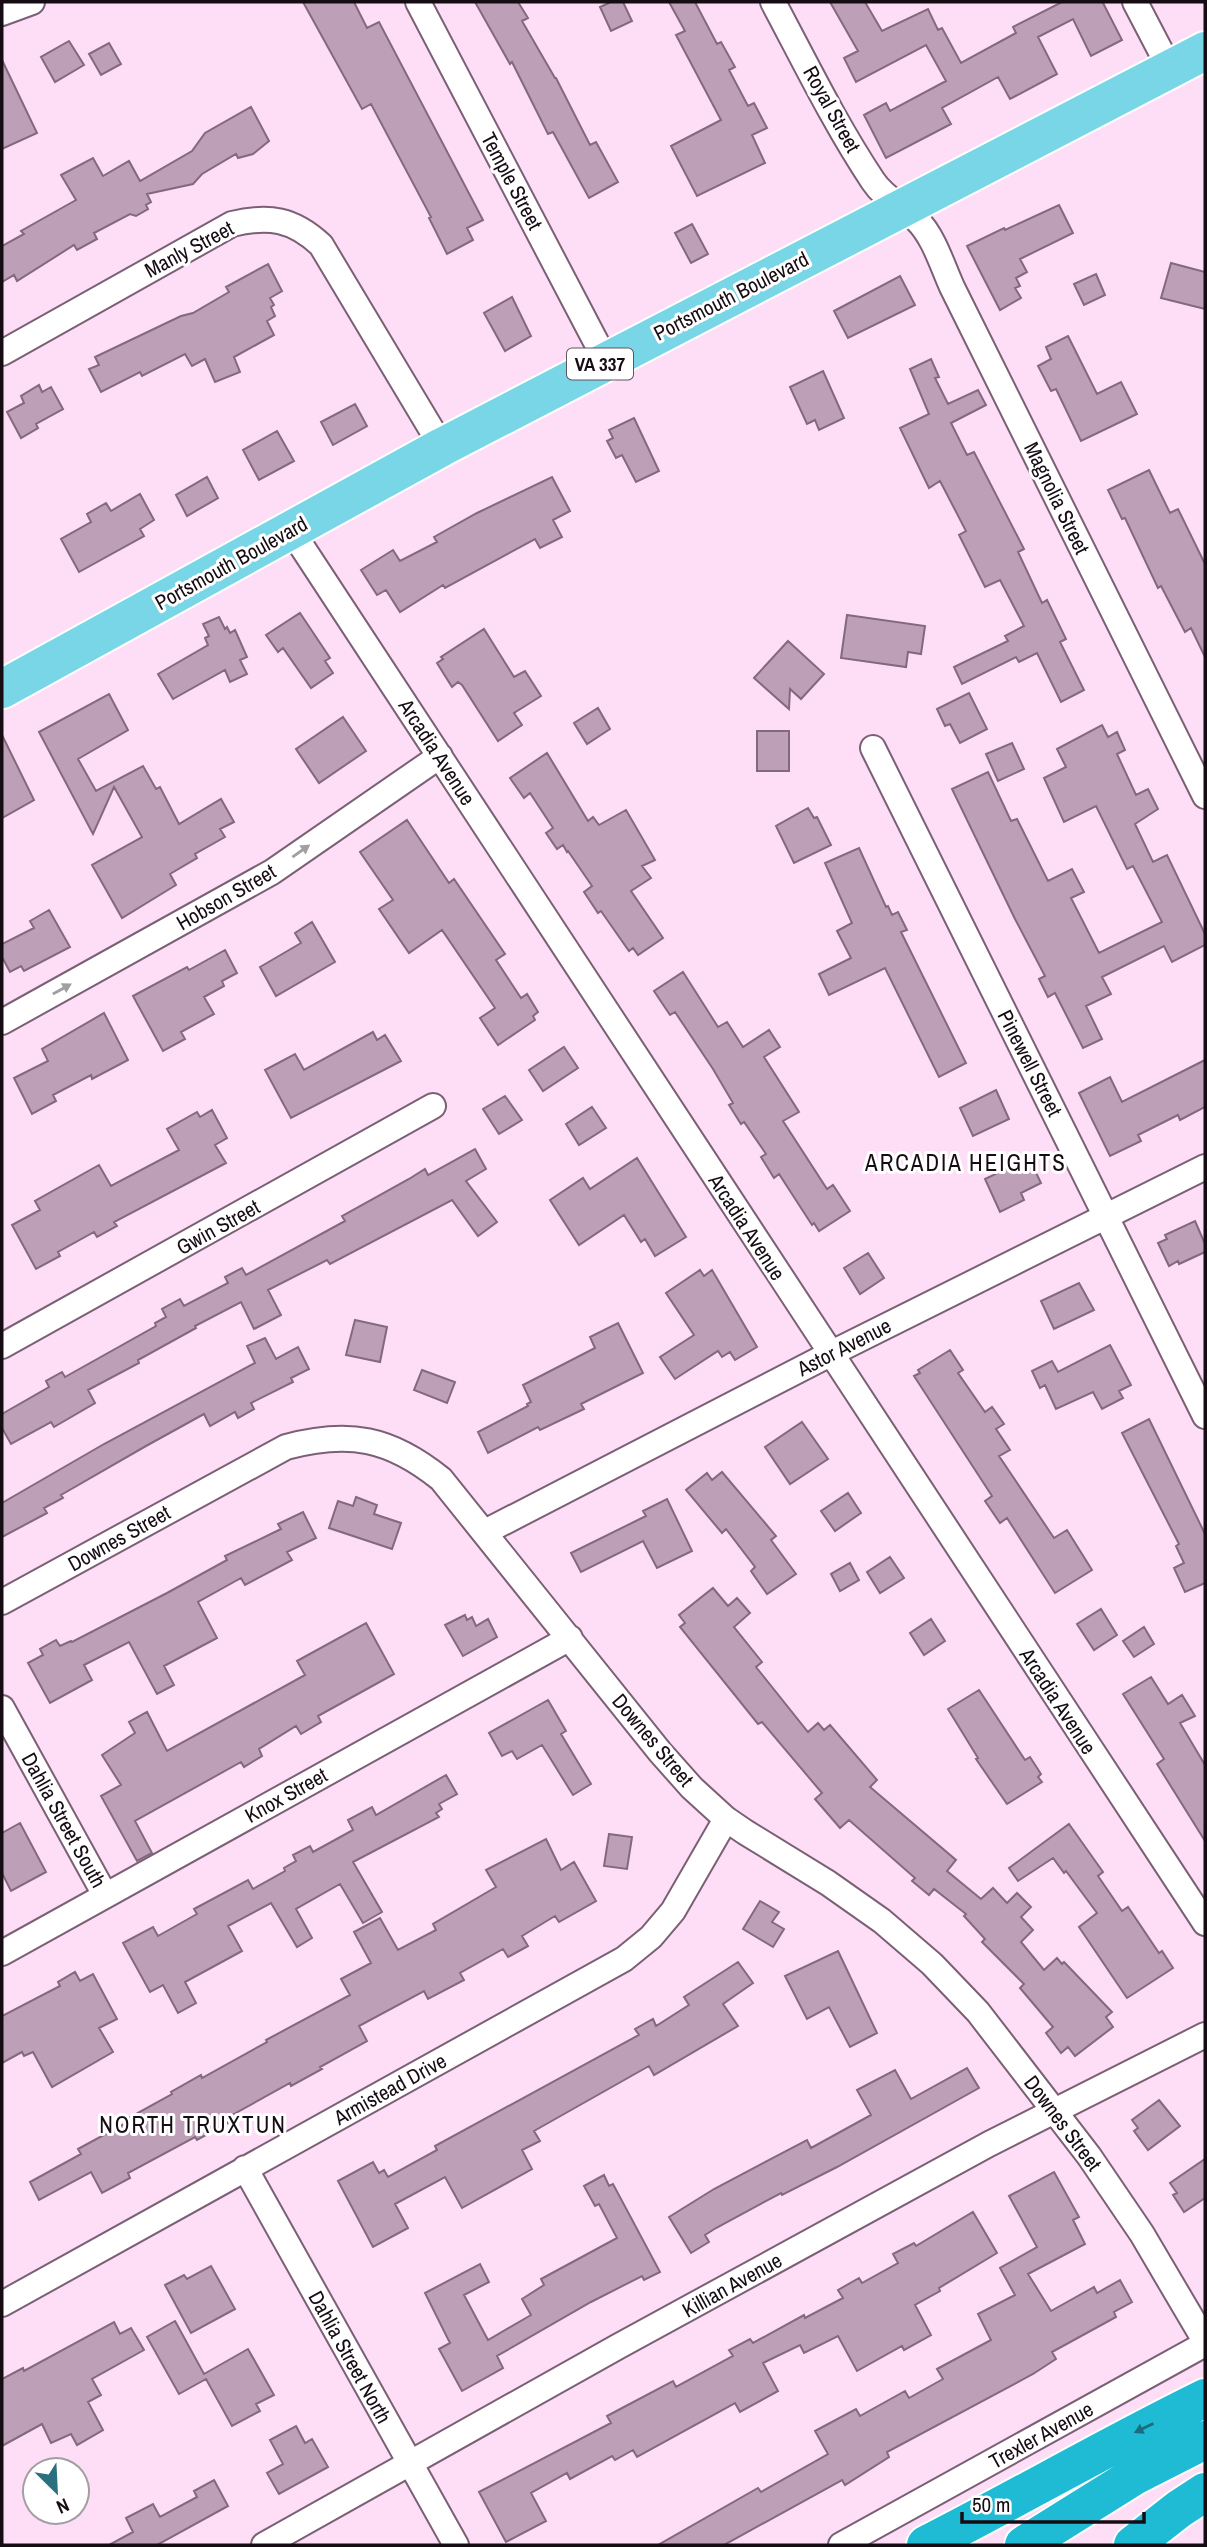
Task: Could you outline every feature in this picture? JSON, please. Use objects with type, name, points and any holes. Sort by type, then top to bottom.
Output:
[{"type":"highway","points":[[926,2545],[1007,2504],[1126,2437],[1205,2398]]},
{"type":"highway","points":[[1024,2545],[1136,2475],[1205,2440]]},
{"type":"highway","points":[[1133,2545],[1205,2492]]},
{"type":"main road","name":"Portsmouth Boulevard","points":[[2,689],[442,447],[1205,51]]},
{"type":"street","points":[[2,13],[32,2]]},
{"type":"street","name":"Temple Street","points":[[418,2],[607,361]]},
{"type":"street","name":"Royal Street","points":[[773,2],[874,184],[900,208]]},
{"type":"street","points":[[1135,2],[1170,69]]},
{"type":"street","name":"Magnolia Street","points":[[900,208],[917,220],[929,236],[1205,796]]},
{"type":"street","name":"Manly Street","points":[[2,353],[232,224],[253,219],[274,219],[294,225],[309,234],[321,246],[442,447]]},
{"type":"street","name":"Arcadia Avenue","points":[[291,530],[1205,1923]]},
{"type":"street","name":"Pinewell Street","points":[[873,748],[1205,1416]]},
{"type":"street","name":"Hobson Street","points":[[2,1022],[272,872],[440,756]]},
{"type":"street","name":"Gwin Street","points":[[2,1346],[432,1105]]},
{"type":"street","name":"Astor Avenue","points":[[485,1532],[830,1354],[1205,1167]]},
{"type":"street","name":"Downes Street","points":[[2,1602],[286,1447],[314,1439],[337,1437],[365,1440],[393,1448],[418,1461],[441,1479],[660,1752],[692,1788],[726,1819],[828,1883],[882,1921],[932,1965],[978,2012],[1089,2156],[1142,2234],[1205,2343]]},
{"type":"street","name":"Knox Street","points":[[2,1953],[570,1638]]},
{"type":"street","name":"Dahlia Street South","points":[[2,1708],[105,1895]]},
{"type":"street","name":"Armistead Drive","points":[[2,2304],[624,1959],[650,1937],[673,1911],[726,1819]]},
{"type":"street","name":"Killian Avenue","points":[[264,2545],[619,2346],[989,2144],[1205,2035]]},
{"type":"street","name":"Dahlia Street North","points":[[245,2168],[456,2545]]},
{"type":"street","name":"Trexler Avenue","points":[[841,2545],[1205,2343]]},
{"type":"building","points":[[303,2],[354,2],[367,28],[379,22],[483,220],[467,228],[473,240],[447,254],[429,218],[431,217],[371,104],[362,109]]},
{"type":"building","points":[[475,2],[518,2],[528,18],[522,21],[556,78],[590,145],[596,142],[618,182],[589,198],[553,132],[548,134],[512,62],[510,64]]},
{"type":"building","points":[[611,2],[623,2],[632,21],[611,31],[600,7]]},
{"type":"building","points":[[669,2],[695,2],[717,44],[721,42],[735,67],[729,70],[748,106],[754,103],[767,128],[752,135],[765,163],[697,196],[671,146],[721,120],[676,35],[685,31]]},
{"type":"building","points":[[830,2],[865,2],[882,31],[928,9],[938,30],[942,28],[961,63],[1016,33],[1013,27],[1062,2],[1105,2],[1103,3],[1122,40],[1091,56],[1073,19],[1038,37],[1057,74],[1010,99],[998,77],[942,108],[951,124],[886,158],[864,115],[886,103],[890,111],[946,81],[926,45],[856,82],[844,58],[858,51]]},
{"type":"building","points":[[69,41],[84,65],[55,82],[41,57]]},
{"type":"building","points":[[109,43],[121,64],[101,75],[89,54]]},
{"type":"building","points":[[2,60],[37,133],[2,149]]},
{"type":"building","points":[[251,107],[269,141],[253,154],[238,158],[236,154],[202,174],[193,184],[147,194],[151,202],[146,205],[148,209],[136,216],[130,214],[94,233],[97,239],[77,250],[74,245],[17,281],[14,275],[2,282],[2,246],[24,234],[21,231],[76,200],[61,175],[93,158],[103,176],[129,161],[140,181],[192,151],[205,133]]},
{"type":"building","points":[[1059,205],[1073,233],[1020,259],[1027,272],[1016,278],[1020,286],[1015,288],[1021,298],[1000,310],[967,246]]},
{"type":"building","points":[[692,224],[708,254],[691,263],[675,233]]},
{"type":"building","points":[[1171,263],[1205,272],[1205,309],[1161,298]]},
{"type":"building","points":[[268,264],[282,291],[270,298],[275,316],[267,321],[274,335],[234,357],[240,372],[215,382],[205,359],[192,366],[185,354],[142,376],[140,372],[101,392],[89,369],[99,365],[95,357],[181,316],[193,313],[229,292],[226,287]]},
{"type":"building","points":[[1096,274],[1105,295],[1084,305],[1074,284]]},
{"type":"building","points":[[900,276],[915,305],[848,338],[834,311]]},
{"type":"building","points":[[512,297],[531,336],[505,351],[484,313]]},
{"type":"building","points":[[1068,336],[1097,394],[1121,382],[1137,414],[1081,441],[1056,389],[1051,391],[1038,366],[1051,359],[1046,347]]},
{"type":"building","points":[[931,359],[939,377],[935,378],[948,404],[978,390],[986,405],[951,423],[967,455],[974,452],[1024,549],[1018,552],[1042,603],[1047,600],[1066,639],[1060,642],[1084,690],[1061,702],[1037,653],[1019,662],[1016,657],[962,684],[954,667],[1008,641],[1005,636],[1024,626],[1000,580],[985,587],[959,535],[966,531],[940,481],[929,488],[900,428],[929,414],[910,369]]},
{"type":"building","points":[[823,371],[844,418],[819,430],[815,420],[807,424],[790,387]]},
{"type":"building","points":[[39,385],[42,392],[51,387],[63,409],[36,424],[38,428],[21,438],[7,412],[24,403],[21,396]]},
{"type":"building","points":[[355,404],[367,426],[333,445],[321,422]]},
{"type":"building","points":[[634,418],[659,471],[636,482],[622,455],[616,458],[607,441],[613,438],[609,430]]},
{"type":"building","points":[[277,431],[294,461],[259,480],[243,450]]},
{"type":"building","points":[[1149,470],[1170,513],[1178,509],[1205,564],[1205,657],[1191,628],[1185,632],[1161,586],[1158,588],[1125,518],[1122,519],[1108,490]]},
{"type":"building","points":[[207,477],[218,498],[187,516],[176,495]]},
{"type":"building","points":[[552,477],[570,511],[553,520],[562,537],[540,548],[535,539],[445,588],[443,585],[400,612],[386,590],[377,595],[361,570],[393,550],[400,561],[437,542],[434,537],[477,513]]},
{"type":"building","points":[[140,494],[154,520],[140,529],[144,536],[79,572],[61,539],[91,522],[87,514],[106,503],[111,511]]},
{"type":"building","points":[[300,613],[330,658],[325,661],[333,673],[311,688],[283,648],[278,652],[266,635]]},
{"type":"building","points":[[847,615],[925,626],[921,654],[908,652],[906,667],[841,658]]},
{"type":"building","points":[[219,617],[225,629],[227,627],[230,633],[235,630],[247,657],[240,660],[247,674],[230,682],[225,670],[173,699],[158,674],[208,645],[205,638],[209,636],[203,624]]},
{"type":"building","points":[[484,629],[514,677],[525,671],[541,696],[514,713],[522,725],[498,741],[462,685],[458,682],[452,687],[437,663],[443,659],[441,657]]},
{"type":"building","points":[[788,641],[824,674],[801,699],[790,689],[789,709],[754,678]]},
{"type":"building","points":[[969,693],[987,729],[960,743],[950,724],[945,726],[937,709]]},
{"type":"building","points":[[109,694],[128,730],[78,759],[96,791],[143,766],[156,789],[160,787],[179,824],[221,799],[234,822],[220,829],[225,837],[195,854],[197,858],[170,874],[176,885],[122,918],[92,865],[142,837],[114,787],[93,834],[39,732]]},
{"type":"building","points":[[598,708],[610,729],[587,744],[574,723]]},
{"type":"building","points":[[343,717],[366,751],[319,783],[296,749]]},
{"type":"building","points":[[1102,725],[1108,737],[1117,732],[1125,750],[1117,754],[1136,795],[1148,789],[1158,809],[1135,824],[1153,862],[1167,855],[1205,934],[1205,945],[1172,962],[1164,946],[1102,977],[1111,994],[1086,1006],[1102,1039],[1083,1048],[1055,993],[1048,997],[1039,979],[1045,976],[952,789],[988,772],[1011,821],[1017,819],[1048,881],[1072,869],[1084,892],[1071,898],[1099,953],[1162,922],[1133,866],[1127,869],[1096,806],[1064,822],[1044,778],[1066,767],[1057,749]]},
{"type":"building","points":[[757,731],[789,731],[789,771],[757,771]]},
{"type":"building","points":[[2,735],[34,800],[2,818]]},
{"type":"building","points":[[1012,743],[1024,769],[998,781],[986,754]]},
{"type":"building","points":[[547,753],[588,821],[593,817],[599,825],[626,810],[655,860],[642,866],[651,878],[631,891],[663,938],[638,955],[633,948],[629,951],[601,911],[598,913],[584,892],[592,886],[563,845],[557,849],[546,833],[553,828],[530,793],[524,798],[510,778]]},
{"type":"building","points":[[808,808],[814,818],[817,817],[831,845],[794,863],[776,826]]},
{"type":"building","points":[[407,820],[449,883],[454,879],[505,954],[496,960],[521,998],[527,994],[538,1012],[533,1016],[535,1020],[498,1045],[480,1018],[495,1008],[442,930],[409,953],[379,909],[393,900],[360,852]]},
{"type":"building","points":[[859,848],[886,907],[888,906],[892,915],[898,912],[907,930],[901,932],[966,1063],[939,1077],[885,968],[829,995],[819,974],[851,958],[837,931],[852,923],[825,863]]},
{"type":"building","points":[[49,910],[70,947],[24,971],[21,966],[10,972],[2,957],[2,944],[34,928],[30,921]]},
{"type":"building","points":[[312,922],[335,962],[276,996],[260,967],[301,943],[295,933]]},
{"type":"building","points":[[225,950],[237,973],[222,981],[224,986],[204,997],[214,1014],[181,1032],[185,1039],[163,1051],[133,996]]},
{"type":"building","points":[[683,972],[718,1027],[727,1022],[743,1047],[769,1030],[780,1047],[764,1057],[799,1112],[783,1121],[827,1189],[833,1185],[850,1211],[819,1231],[814,1223],[812,1225],[779,1174],[774,1178],[761,1157],[766,1154],[729,1105],[733,1103],[713,1069],[675,1012],[670,1015],[654,991]]},
{"type":"building","points":[[104,1013],[128,1060],[53,1095],[56,1101],[32,1114],[14,1078],[48,1061],[42,1049]]},
{"type":"building","points":[[373,1032],[377,1040],[385,1035],[401,1061],[291,1118],[265,1070],[295,1054],[304,1070]]},
{"type":"building","points":[[564,1047],[578,1068],[543,1091],[529,1070]]},
{"type":"building","points":[[1205,1060],[1205,1107],[1180,1120],[1178,1115],[1138,1135],[1141,1141],[1110,1156],[1079,1093],[1110,1077],[1122,1102]]},
{"type":"building","points":[[996,1090],[1009,1119],[973,1136],[960,1108]]},
{"type":"building","points":[[505,1096],[522,1120],[499,1134],[483,1109]]},
{"type":"building","points":[[592,1107],[606,1128],[579,1145],[566,1124]]},
{"type":"building","points":[[212,1110],[227,1138],[215,1145],[226,1163],[114,1222],[117,1226],[97,1237],[94,1232],[58,1252],[60,1256],[36,1269],[12,1225],[40,1210],[35,1201],[99,1165],[111,1186],[179,1150],[167,1129],[197,1112],[200,1117]]},
{"type":"building","points":[[475,1149],[486,1169],[466,1181],[497,1222],[478,1236],[452,1200],[330,1264],[327,1260],[268,1290],[281,1315],[254,1329],[241,1302],[195,1326],[196,1328],[138,1360],[139,1363],[88,1390],[95,1403],[54,1427],[51,1422],[11,1444],[2,1428],[2,1414],[49,1387],[46,1381],[62,1372],[65,1377],[156,1326],[155,1323],[166,1317],[162,1309],[180,1299],[184,1306],[228,1283],[225,1277],[242,1268],[246,1275],[345,1221],[342,1216],[425,1169],[428,1175]]},
{"type":"building","points":[[637,1158],[686,1237],[655,1256],[645,1239],[641,1242],[624,1215],[579,1245],[550,1200],[583,1178],[590,1189]]},
{"type":"building","points":[[1029,1158],[1041,1183],[1021,1193],[1024,1200],[1000,1212],[985,1179]]},
{"type":"building","points":[[1195,1221],[1205,1244],[1205,1252],[1169,1266],[1158,1243],[1167,1239],[1165,1235]]},
{"type":"building","points":[[868,1253],[884,1278],[860,1294],[844,1268]]},
{"type":"building","points":[[700,1270],[704,1276],[712,1270],[757,1347],[735,1360],[730,1352],[722,1357],[718,1351],[675,1379],[660,1357],[694,1335],[666,1293]]},
{"type":"building","points":[[1079,1283],[1094,1310],[1054,1329],[1041,1301]]},
{"type":"building","points":[[355,1320],[387,1327],[380,1362],[346,1355]]},
{"type":"building","points":[[618,1323],[643,1373],[581,1404],[584,1409],[540,1430],[538,1427],[488,1453],[478,1432],[528,1406],[531,1402],[523,1385],[595,1348],[590,1337]]},
{"type":"building","points":[[265,1338],[276,1359],[298,1347],[309,1369],[291,1378],[293,1382],[251,1403],[254,1409],[238,1418],[235,1412],[210,1426],[204,1414],[61,1495],[63,1498],[44,1508],[47,1513],[2,1537],[2,1503],[104,1444],[255,1363],[247,1346]]},
{"type":"building","points":[[1110,1345],[1131,1385],[1119,1391],[1123,1398],[1102,1409],[1093,1392],[1056,1409],[1045,1385],[1040,1388],[1032,1371],[1052,1361],[1058,1372]]},
{"type":"building","points":[[950,1350],[963,1370],[958,1373],[985,1412],[992,1407],[1004,1424],[996,1429],[1010,1450],[999,1456],[1054,1538],[1067,1530],[1092,1570],[1055,1593],[1007,1518],[1000,1523],[985,1501],[992,1496],[914,1376],[920,1373],[918,1370]]},
{"type":"building","points":[[422,1370],[455,1382],[447,1403],[414,1390]]},
{"type":"building","points":[[1149,1419],[1205,1534],[1205,1583],[1185,1592],[1174,1568],[1184,1563],[1176,1546],[1179,1544],[1122,1433]]},
{"type":"building","points":[[802,1422],[828,1459],[790,1484],[765,1447]]},
{"type":"building","points":[[722,1472],[776,1536],[771,1540],[796,1574],[767,1594],[751,1571],[755,1567],[726,1529],[722,1533],[686,1490],[707,1473],[712,1480]]},
{"type":"building","points":[[848,1493],[861,1513],[835,1531],[821,1511]]},
{"type":"building","points":[[356,1497],[377,1505],[374,1514],[401,1523],[392,1549],[329,1528],[338,1501],[353,1506]]},
{"type":"building","points":[[667,1499],[692,1551],[657,1568],[643,1541],[581,1572],[571,1553],[646,1516],[643,1511]]},
{"type":"building","points":[[303,1512],[316,1538],[287,1552],[292,1560],[245,1585],[241,1578],[198,1602],[217,1638],[164,1666],[174,1685],[157,1694],[129,1642],[84,1665],[92,1680],[50,1703],[28,1663],[43,1655],[40,1649],[56,1640],[60,1646],[72,1642],[167,1593],[227,1560],[225,1556],[281,1529],[278,1524]]},
{"type":"building","points":[[890,1557],[904,1578],[880,1593],[867,1572]]},
{"type":"building","points":[[850,1563],[859,1580],[840,1591],[831,1574]]},
{"type":"building","points":[[713,1588],[728,1606],[737,1598],[750,1613],[734,1627],[762,1662],[756,1667],[808,1732],[818,1723],[824,1730],[830,1725],[877,1780],[870,1787],[956,1860],[947,1871],[981,1899],[993,1888],[1007,1903],[1017,1893],[1031,1907],[1021,1917],[1033,1930],[1021,1942],[1044,1970],[1057,1958],[1062,1964],[1064,1962],[1112,2012],[1106,2017],[1113,2027],[1075,2056],[1068,2047],[1061,2053],[1046,2033],[1053,2027],[1020,1988],[1024,1984],[982,1942],[985,1939],[964,1916],[966,1914],[934,1889],[929,1895],[912,1881],[915,1878],[849,1820],[840,1828],[815,1799],[822,1793],[762,1722],[758,1724],[680,1627],[685,1623],[679,1615]]},
{"type":"building","points":[[1101,1609],[1117,1635],[1094,1650],[1077,1624]]},
{"type":"building","points":[[465,1615],[467,1620],[472,1617],[476,1626],[488,1619],[497,1637],[463,1656],[445,1625]]},
{"type":"building","points":[[931,1619],[945,1641],[924,1655],[910,1633]]},
{"type":"building","points":[[366,1623],[394,1674],[318,1716],[321,1722],[301,1734],[296,1726],[259,1749],[262,1756],[244,1767],[241,1762],[135,1821],[152,1853],[137,1861],[101,1796],[121,1785],[102,1755],[135,1733],[129,1722],[147,1712],[167,1751],[305,1675],[297,1661]]},
{"type":"building","points":[[1144,1627],[1154,1644],[1134,1657],[1123,1641]]},
{"type":"building","points":[[1151,1677],[1168,1704],[1182,1695],[1195,1716],[1180,1723],[1205,1765],[1205,1841],[1157,1764],[1164,1759],[1123,1694]]},
{"type":"building","points":[[979,1690],[1025,1760],[1030,1757],[1041,1774],[1038,1777],[1042,1782],[1007,1804],[976,1759],[978,1758],[948,1709]]},
{"type":"building","points":[[548,1700],[566,1731],[561,1734],[591,1784],[573,1795],[542,1745],[517,1759],[512,1751],[502,1756],[489,1733]]},
{"type":"building","points":[[446,1775],[457,1794],[439,1804],[442,1809],[436,1813],[439,1817],[353,1862],[382,1912],[363,1923],[340,1884],[296,1909],[312,1938],[297,1947],[271,1903],[228,1926],[242,1951],[185,1982],[196,2003],[178,2013],[163,1985],[150,1992],[123,1943],[153,1927],[158,1936],[197,1914],[194,1909],[248,1880],[253,1889],[285,1871],[284,1868],[296,1861],[293,1855],[310,1846],[313,1852],[353,1830],[348,1820],[372,1807],[376,1815]]},
{"type":"building","points":[[20,1823],[46,1872],[11,1891],[2,1873],[2,1833]]},
{"type":"building","points":[[1069,1824],[1103,1872],[1098,1876],[1122,1911],[1128,1907],[1159,1953],[1162,1951],[1173,1968],[1127,1998],[1079,1927],[1097,1913],[1066,1871],[1064,1873],[1053,1858],[1018,1881],[1009,1868]]},
{"type":"building","points":[[609,1834],[632,1837],[627,1869],[604,1866]]},
{"type":"building","points":[[546,1839],[561,1870],[574,1862],[596,1901],[559,1922],[555,1916],[522,1936],[528,1946],[508,1957],[503,1949],[460,1973],[464,1980],[428,1999],[424,1991],[359,2026],[367,2041],[320,2067],[322,2069],[291,2086],[290,2083],[225,2119],[228,2123],[197,2140],[195,2137],[128,2173],[130,2178],[102,2193],[91,2172],[39,2200],[30,2182],[81,2154],[78,2149],[126,2123],[125,2120],[201,2075],[202,2078],[350,1995],[341,1979],[371,1963],[354,1932],[380,1918],[398,1950],[436,1930],[433,1924],[496,1887],[486,1870]]},
{"type":"building","points":[[760,1901],[779,1912],[772,1922],[784,1929],[773,1947],[743,1929]]},
{"type":"building","points":[[838,1951],[877,2033],[850,2047],[829,2007],[807,2019],[785,1976]]},
{"type":"building","points":[[738,1962],[753,1983],[723,2004],[738,2026],[654,2075],[649,2066],[534,2131],[540,2141],[522,2150],[532,2169],[462,2208],[445,2177],[395,2204],[408,2228],[373,2247],[338,2181],[373,2162],[379,2173],[384,2170],[388,2177],[437,2150],[435,2146],[639,2035],[635,2029],[653,2019],[656,2026],[689,2005],[684,1997]]},
{"type":"building","points":[[75,1972],[80,1981],[93,1974],[117,2019],[99,2028],[113,2052],[52,2087],[33,2052],[24,2056],[22,2052],[2,2063],[2,2016],[60,1986],[58,1982]]},
{"type":"building","points":[[967,2068],[979,2088],[837,2167],[716,2228],[705,2235],[709,2242],[691,2253],[669,2217],[714,2189],[807,2140],[811,2148],[871,2115],[857,2090],[895,2070],[911,2099]]},
{"type":"building","points":[[1159,2100],[1180,2126],[1148,2150],[1134,2131],[1138,2128],[1132,2120]]},
{"type":"building","points":[[1205,2159],[1205,2198],[1184,2212],[1173,2195],[1177,2193],[1170,2183]]},
{"type":"building","points":[[1054,2172],[1079,2217],[1073,2220],[1085,2244],[1028,2274],[1051,2311],[1094,2287],[1097,2293],[1120,2280],[1132,2302],[1114,2312],[1116,2317],[1052,2352],[1056,2359],[1033,2374],[887,2452],[889,2457],[845,2485],[842,2480],[724,2545],[658,2545],[758,2488],[761,2492],[828,2454],[815,2431],[856,2409],[860,2416],[905,2391],[909,2398],[943,2379],[937,2369],[991,2340],[978,2314],[1015,2295],[1000,2268],[1037,2247],[1009,2196]]},
{"type":"building","points":[[604,2175],[609,2186],[613,2184],[660,2272],[644,2280],[642,2276],[591,2302],[497,2356],[503,2368],[462,2391],[439,2349],[450,2343],[425,2293],[480,2264],[489,2282],[464,2295],[488,2340],[531,2315],[522,2299],[544,2285],[541,2279],[617,2238],[599,2204],[595,2206],[584,2186]]},
{"type":"building","points":[[973,2212],[997,2253],[915,2305],[931,2335],[904,2350],[902,2346],[857,2371],[838,2336],[804,2353],[800,2345],[763,2363],[778,2391],[740,2412],[735,2403],[637,2457],[633,2450],[615,2460],[612,2456],[570,2479],[567,2473],[531,2493],[546,2521],[506,2542],[479,2492],[611,2423],[607,2416],[673,2381],[676,2387],[733,2356],[729,2350],[750,2339],[753,2343],[804,2315],[805,2318],[843,2298],[838,2290],[859,2278],[862,2283],[898,2263],[893,2254],[914,2243],[916,2246]]},
{"type":"building","points":[[211,2266],[235,2309],[191,2333],[165,2285],[184,2275],[187,2279]]},
{"type":"building","points":[[175,2321],[204,2374],[248,2349],[274,2395],[256,2404],[260,2411],[232,2426],[206,2379],[179,2394],[147,2337]]},
{"type":"building","points":[[114,2322],[120,2334],[131,2328],[144,2350],[92,2379],[101,2395],[88,2402],[103,2430],[77,2445],[71,2434],[51,2443],[42,2424],[2,2446],[2,2379],[23,2368],[24,2371]]},
{"type":"building","points":[[296,2426],[305,2443],[312,2439],[328,2467],[279,2494],[267,2473],[283,2464],[270,2440]]},
{"type":"building","points":[[214,2480],[228,2506],[157,2545],[109,2545],[133,2532],[126,2518],[153,2504],[160,2517],[197,2497],[194,2491]]},
{"type":"district","name":"ARCADIA HEIGHTS","points":[[966,1162]]},
{"type":"district","name":"NORTH TRUXTUN","points":[[193,2124]]}]
